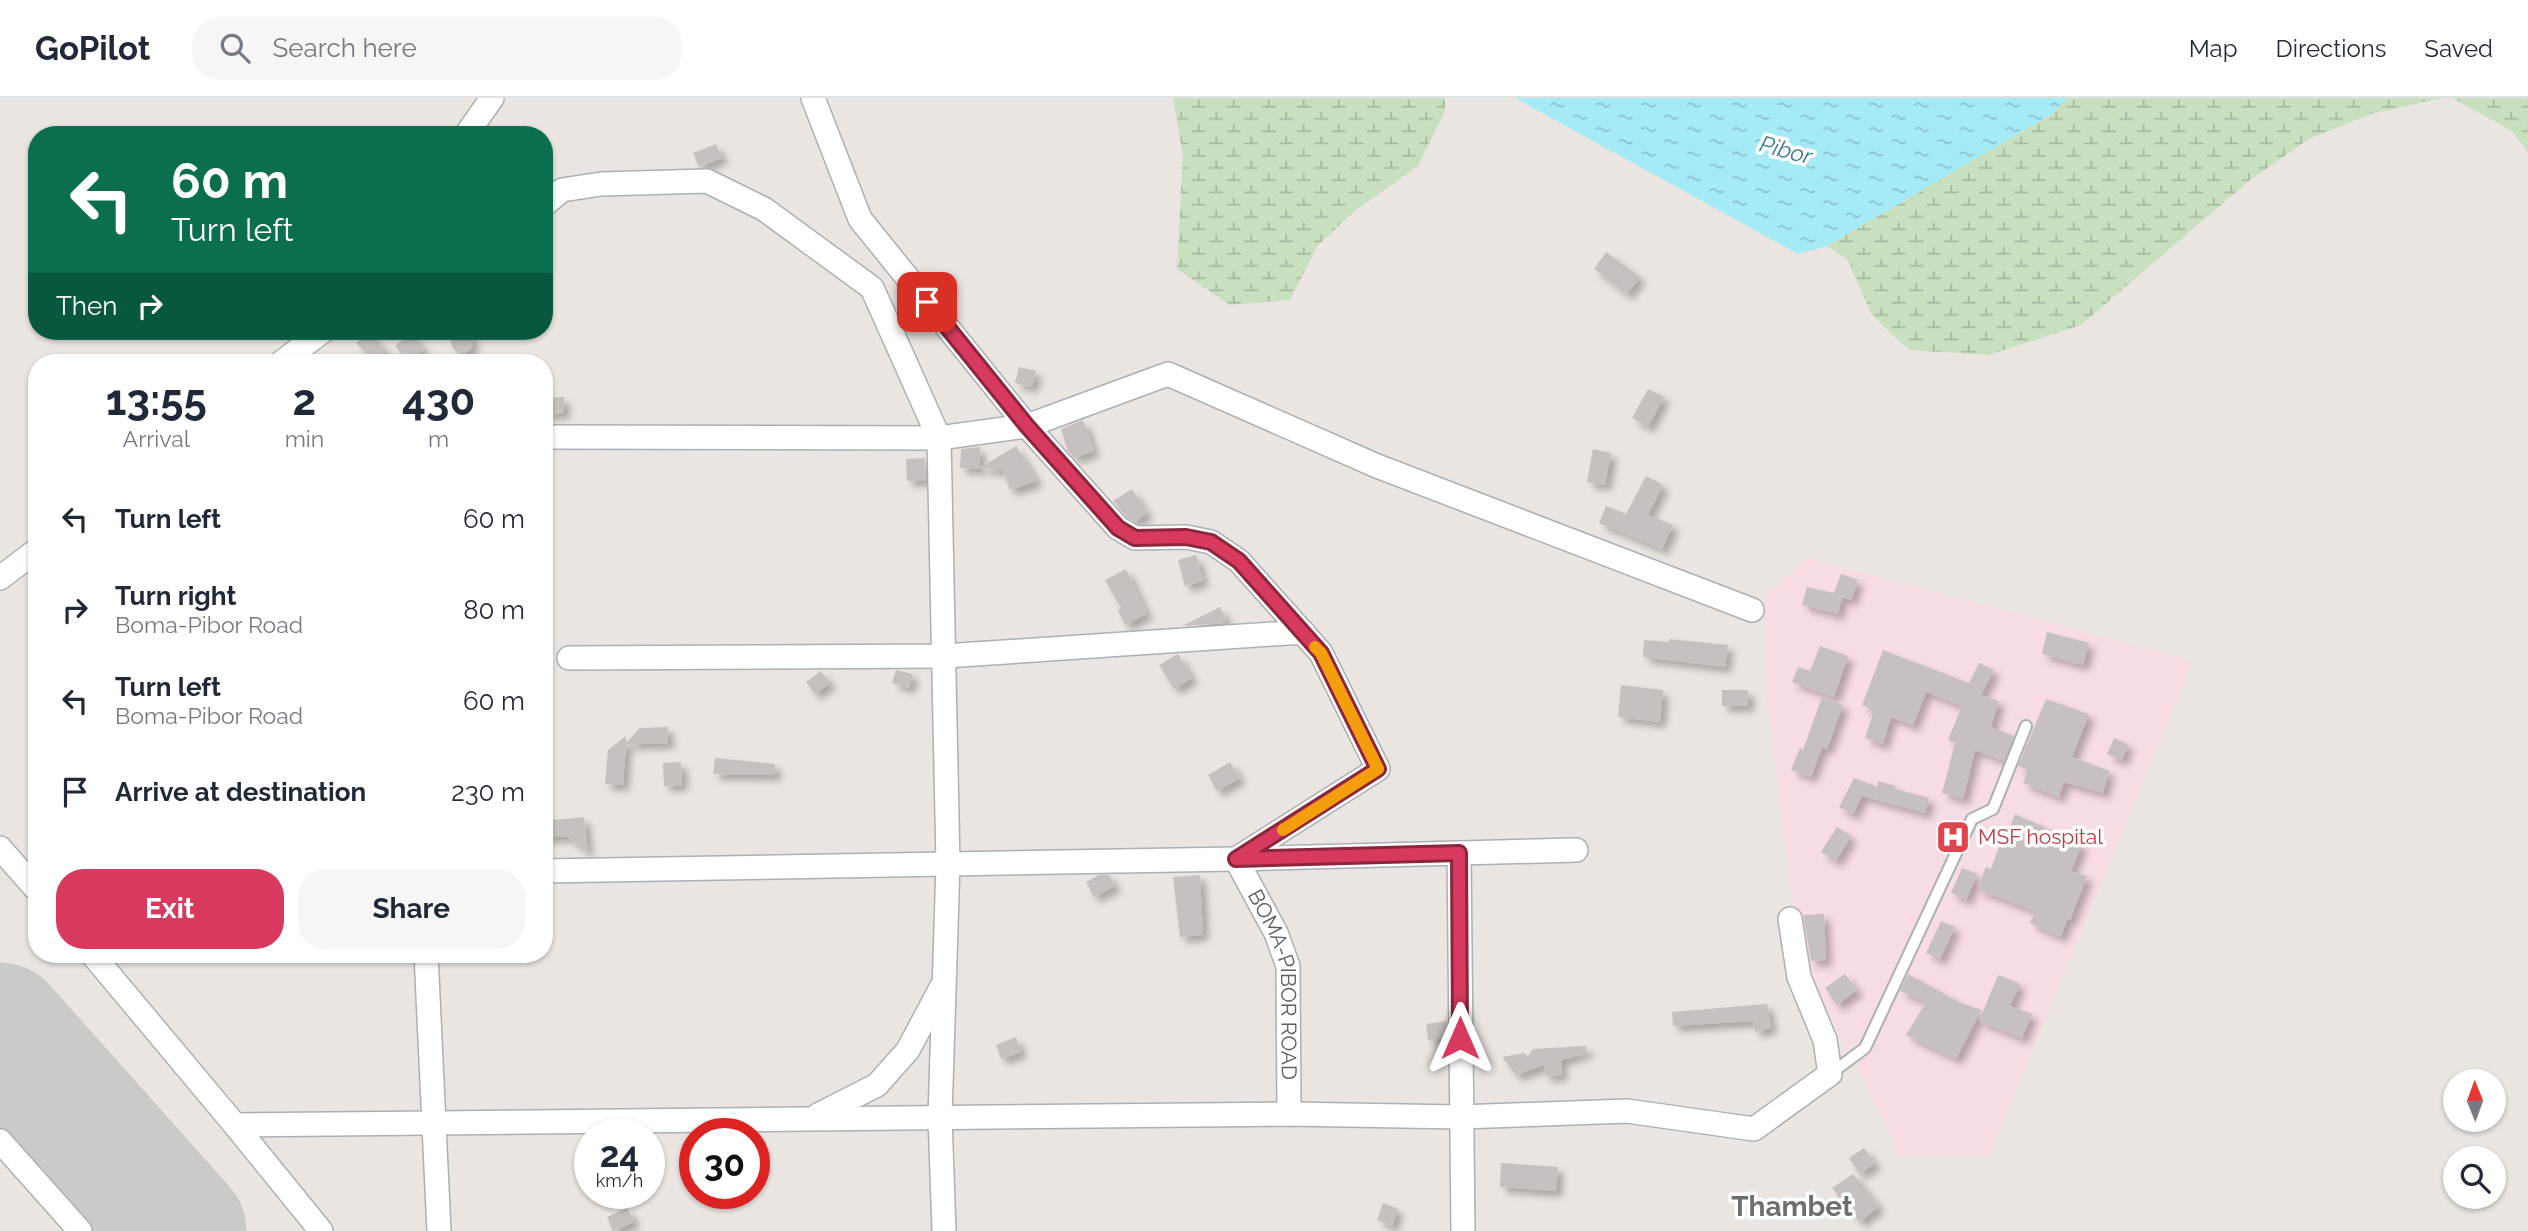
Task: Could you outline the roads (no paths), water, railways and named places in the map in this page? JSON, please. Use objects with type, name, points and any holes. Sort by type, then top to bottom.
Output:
[{"type":"street","points":[[472,126],[492,98]]},
{"type":"street","points":[[813,98],[860,219],[1027,426],[1118,528],[1135,538],[1186,537],[1211,542],[1239,561],[1321,653],[1378,769],[1236,859]]},
{"type":"street","points":[[553,198],[562,190],[601,184],[707,181],[764,209],[872,288],[939,438],[948,864],[940,1117],[944,1231]]},
{"type":"street","points":[[293,354],[311,340]]},
{"type":"street","points":[[553,437],[939,438],[1027,426],[1168,374],[1377,466],[1752,610]]},
{"type":"street","points":[[0,578],[28,557]]},
{"type":"street","points":[[569,657],[945,656],[1303,632]]},
{"type":"street","points":[[0,848],[28,880]]},
{"type":"street","points":[[553,871],[1576,850]]},
{"type":"street","points":[[1459,853],[1462,1231]]},
{"type":"street","name":"BOMA-PIBOR ROAD","points":[[1236,859],[1276,933],[1288,966],[1289,1114]]},
{"type":"street","points":[[235,1125],[1289,1114],[1460,1116],[1627,1111],[1754,1129],[1830,1074],[1825,1040],[1799,977],[1790,919]]},
{"type":"street","points":[[100,963],[321,1231]]},
{"type":"street","points":[[426,963],[439,1231]]},
{"type":"street","points":[[813,1118],[877,1085],[908,1050],[944,983]]},
{"type":"street","points":[[0,1141],[80,1231]]},
{"type":"lane","points":[[1830,1074],[1865,1048],[1972,819],[1993,809],[2026,726]]},
{"type":"water","name":"Pibor","points":[[1515,98],[2067,98],[2052,114],[1827,246],[1798,254]]},
{"type":"place","name":"MSF hospital","points":[[1953,837]]},
{"type":"district","name":"Thambet","points":[[1792,1206]]}]
